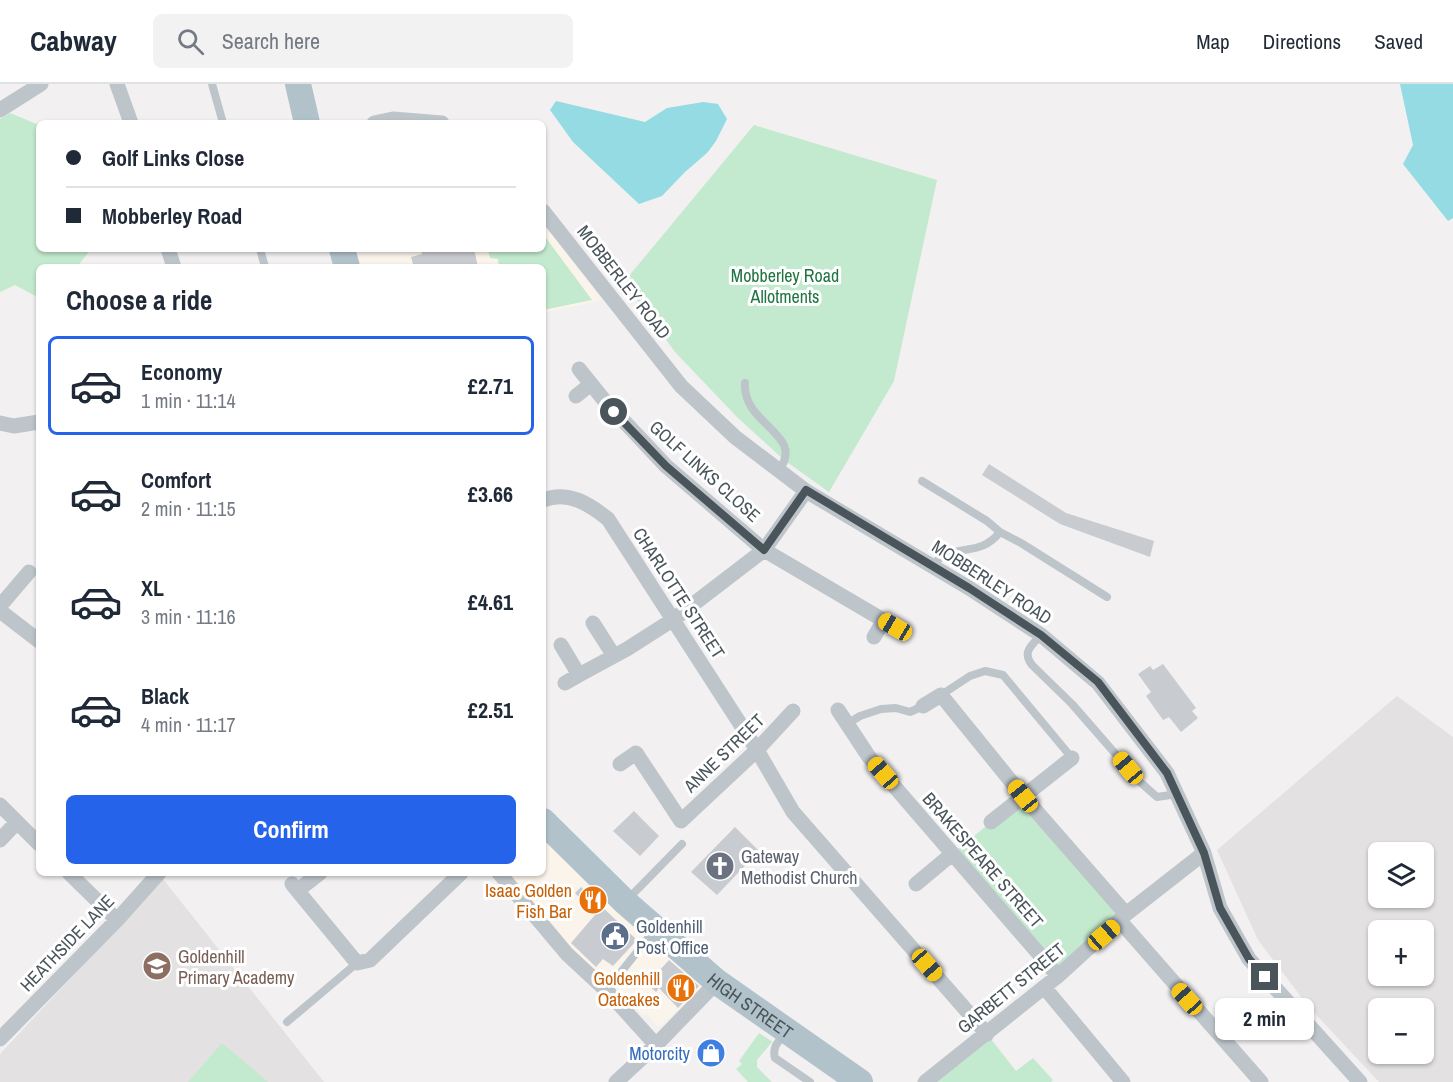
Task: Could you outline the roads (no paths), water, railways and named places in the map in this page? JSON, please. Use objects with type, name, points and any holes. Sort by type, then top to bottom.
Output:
[{"type":"main road","points":[[298,84],[306,120]]},
{"type":"main road","name":"HIGH STREET","points":[[546,824],[625,902],[717,982],[860,1082]]},
{"type":"street","points":[[0,110],[41,84]]},
{"type":"street","points":[[117,84],[130,120]]},
{"type":"street","points":[[388,120],[405,120]]},
{"type":"street","name":"MOBBERLEY ROAD","points":[[546,215],[681,386],[735,437],[806,490],[1041,635],[1098,682],[1167,773],[1204,853],[1220,908],[1249,959],[1360,1082]]},
{"type":"street","name":"GOLF LINKS CLOSE","points":[[579,369],[666,466],[764,550],[889,624],[874,637]]},
{"type":"street","points":[[576,396],[591,384]]},
{"type":"street","points":[[0,423],[14,426],[36,422]]},
{"type":"street","points":[[565,683],[674,619],[764,550],[806,490]]},
{"type":"street","name":"CHARLOTTE STREET","points":[[546,500],[570,496],[591,506],[608,519],[757,750],[792,812],[987,1034]]},
{"type":"street","points":[[0,606],[29,572]]},
{"type":"street","points":[[0,610],[36,639]]},
{"type":"street","points":[[593,623],[614,656]]},
{"type":"street","points":[[561,645],[579,675]]},
{"type":"street","points":[[923,706],[941,694],[1123,918],[1261,1082]]},
{"type":"street","name":"BRAKESPEARE STREET","points":[[838,710],[869,757],[1058,976]]},
{"type":"street","name":"ANNE STREET","points":[[620,764],[636,753],[681,821],[729,782],[793,711]]},
{"type":"street","points":[[991,822],[1072,758]]},
{"type":"street","points":[[0,805],[36,841]]},
{"type":"street","points":[[0,840],[17,822]]},
{"type":"street","name":"GARBETT STREET","points":[[926,1082],[1058,976],[1123,918],[1204,853]]},
{"type":"street","points":[[915,884],[952,854]]},
{"type":"street","points":[[72,876],[117,921]]},
{"type":"street","name":"HEATHSIDE LANE","points":[[0,1039],[117,921],[156,876]]},
{"type":"street","points":[[315,876],[295,887],[357,963],[370,960],[458,876]]},
{"type":"street","points":[[502,876],[567,954],[609,993],[656,1045]]},
{"type":"street","points":[[616,1082],[656,1045],[717,982]]},
{"type":"street","points":[[1044,987],[1123,1082]]},
{"type":"lane","points":[[212,84],[223,120]]},
{"type":"lane","points":[[745,383],[744,394],[753,410],[779,436],[785,446],[786,461],[779,470]]},
{"type":"lane","points":[[922,481],[1107,597]]},
{"type":"lane","points":[[932,566],[940,556],[984,547],[993,542],[1000,532]]},
{"type":"lane","points":[[1041,635],[1027,650],[1027,658],[1104,740],[1140,783],[1157,797],[1177,794]]},
{"type":"lane","points":[[941,694],[970,676],[985,671],[1003,675],[1072,758]]},
{"type":"lane","points":[[847,724],[860,716],[881,709],[896,708],[910,712],[923,706]]},
{"type":"lane","points":[[625,902],[682,844]]},
{"type":"lane","points":[[621,972],[656,929]]},
{"type":"lane","points":[[287,1022],[357,963]]},
{"type":"lane","points":[[788,1031],[776,1044],[775,1058],[810,1082]]},
{"type":"water","points":[[1400,84],[1453,84],[1453,218],[1448,221],[1403,164],[1413,145]]},
{"type":"water","points":[[556,101],[645,122],[667,108],[703,102],[718,104],[727,119],[707,153],[662,196],[639,204],[573,142],[550,110]]},
{"type":"place","name":"Gateway Methodist Church","points":[[720,866]]},
{"type":"place","name":"Isaac Golden Fish Bar","points":[[593,900]]},
{"type":"place","name":"Goldenhill Post Office","points":[[615,936]]},
{"type":"place","name":"Goldenhill Primary Academy","points":[[157,966]]},
{"type":"place","name":"Goldenhill Oatcakes","points":[[681,988]]},
{"type":"place","name":"Motorcity","points":[[711,1053]]},
{"type":"park label","name":"Mobberley Road Allotments","points":[[785,285]]}]
